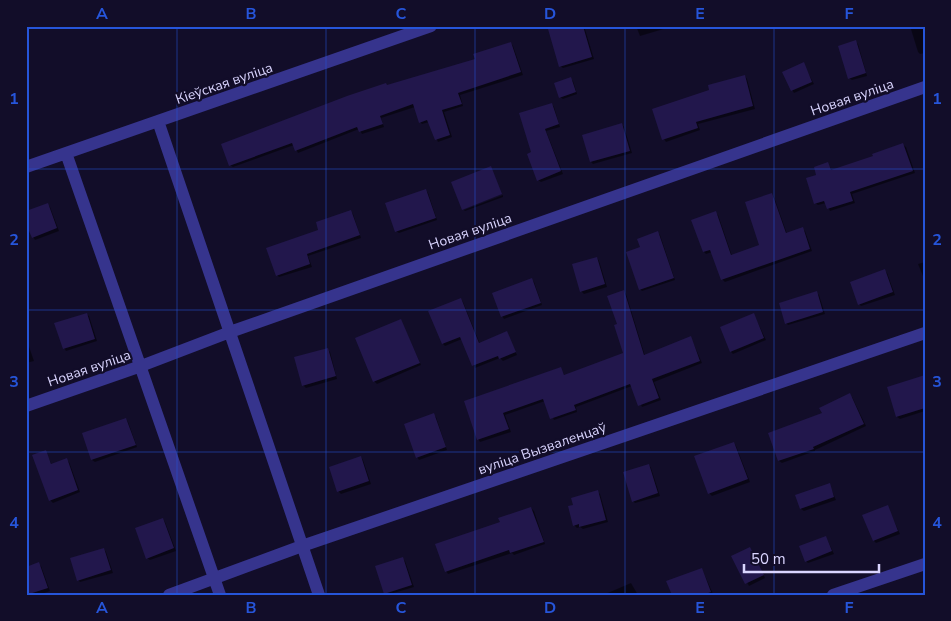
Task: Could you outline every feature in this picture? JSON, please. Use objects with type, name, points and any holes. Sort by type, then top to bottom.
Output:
[{"type":"street","name":"Кіеўская вуліца","points":[[26,167],[431,26]]},
{"type":"street","name":"Новая вуліца","points":[[26,406],[141,366],[230,332],[925,87]]},
{"type":"street","points":[[158,121],[319,595]]},
{"type":"street","points":[[66,153],[220,595]]},
{"type":"street","name":"вуліца Вызваленцаў","points":[[169,595],[302,546],[925,333]]},
{"type":"street","points":[[833,595],[925,564]]},
{"type":"building","points":[[558,26],[583,26],[592,57],[559,67],[548,29]]},
{"type":"building","points":[[856,40],[866,73],[848,79],[838,46]]},
{"type":"building","points":[[511,42],[521,72],[458,93],[462,104],[442,110],[450,135],[435,140],[427,120],[419,123],[413,104],[380,116],[383,124],[359,132],[357,127],[295,151],[292,143],[229,166],[221,144],[347,96],[386,83],[387,85],[475,59],[473,54]]},
{"type":"building","points":[[804,62],[812,82],[791,91],[782,72]]},
{"type":"building","points":[[745,75],[753,106],[696,122],[698,128],[662,140],[652,109],[709,90],[708,85]]},
{"type":"building","points":[[571,77],[576,92],[559,98],[554,83]]},
{"type":"building","points":[[552,103],[559,124],[545,129],[561,171],[537,181],[527,154],[531,152],[519,113]]},
{"type":"building","points":[[622,123],[630,151],[590,162],[582,135]]},
{"type":"building","points":[[903,143],[913,171],[850,192],[853,201],[827,209],[824,201],[814,204],[806,178],[816,175],[814,167],[828,162],[831,170],[873,156],[872,154]]},
{"type":"building","points":[[491,166],[502,194],[462,210],[451,182]]},
{"type":"building","points":[[426,189],[436,218],[395,232],[385,203]]},
{"type":"building","points":[[772,193],[786,233],[803,227],[810,249],[721,280],[710,250],[703,252],[691,220],[716,211],[731,255],[759,245],[745,202]]},
{"type":"building","points":[[48,203],[57,228],[32,238],[26,224],[26,211]]},
{"type":"building","points":[[351,210],[360,235],[307,254],[310,264],[276,276],[266,248],[318,230],[316,222]]},
{"type":"building","points":[[658,231],[674,278],[639,290],[626,252],[640,247],[637,239]]},
{"type":"building","points":[[597,257],[605,284],[580,292],[572,264]]},
{"type":"building","points":[[885,269],[893,292],[858,305],[850,282]]},
{"type":"building","points":[[532,278],[541,303],[501,317],[492,293]]},
{"type":"building","points":[[624,290],[644,355],[691,336],[700,361],[652,379],[659,398],[638,406],[630,384],[574,405],[576,410],[550,419],[543,399],[503,413],[509,429],[477,440],[464,401],[561,367],[564,375],[623,353],[614,325],[617,324],[607,296]]},
{"type":"building","points":[[817,291],[823,312],[785,324],[779,303]]},
{"type":"building","points":[[461,298],[479,343],[507,331],[516,352],[499,359],[498,356],[472,366],[460,337],[442,344],[428,311]]},
{"type":"building","points":[[87,313],[95,339],[63,349],[54,323]]},
{"type":"building","points":[[754,313],[764,338],[730,352],[720,327]]},
{"type":"building","points":[[401,319],[420,363],[373,382],[355,338]]},
{"type":"building","points":[[328,348],[336,376],[302,386],[294,357]]},
{"type":"building","points":[[925,375],[925,408],[896,417],[887,387]]},
{"type":"building","points":[[850,393],[864,424],[813,447],[814,449],[778,461],[768,433],[822,413],[819,408]]},
{"type":"building","points":[[434,413],[446,447],[416,458],[404,424]]},
{"type":"building","points":[[126,418],[136,445],[91,460],[82,433]]},
{"type":"building","points":[[734,442],[748,479],[708,494],[694,456]]},
{"type":"building","points":[[46,450],[51,464],[67,458],[78,490],[49,501],[32,455]]},
{"type":"building","points":[[361,456],[369,481],[337,492],[329,467]]},
{"type":"building","points":[[649,464],[658,493],[632,502],[623,472]]},
{"type":"building","points":[[830,483],[834,497],[800,509],[795,495]]},
{"type":"building","points":[[598,490],[606,520],[579,527],[579,524],[573,526],[568,506],[573,505],[571,498]]},
{"type":"building","points":[[888,505],[898,531],[873,541],[862,515]]},
{"type":"building","points":[[531,507],[544,542],[510,553],[509,550],[445,572],[435,544],[500,522],[498,518]]},
{"type":"building","points":[[163,518],[174,548],[146,559],[135,528]]},
{"type":"building","points":[[826,536],[832,551],[805,562],[799,546]]},
{"type":"building","points":[[750,547],[764,575],[745,584],[731,556]]},
{"type":"building","points":[[104,548],[111,570],[77,581],[70,558]]},
{"type":"building","points":[[403,557],[412,585],[384,594],[375,566]]},
{"type":"building","points":[[39,562],[48,588],[26,595],[26,567]]},
{"type":"building","points":[[702,568],[711,592],[703,595],[672,595],[666,581]]}]
